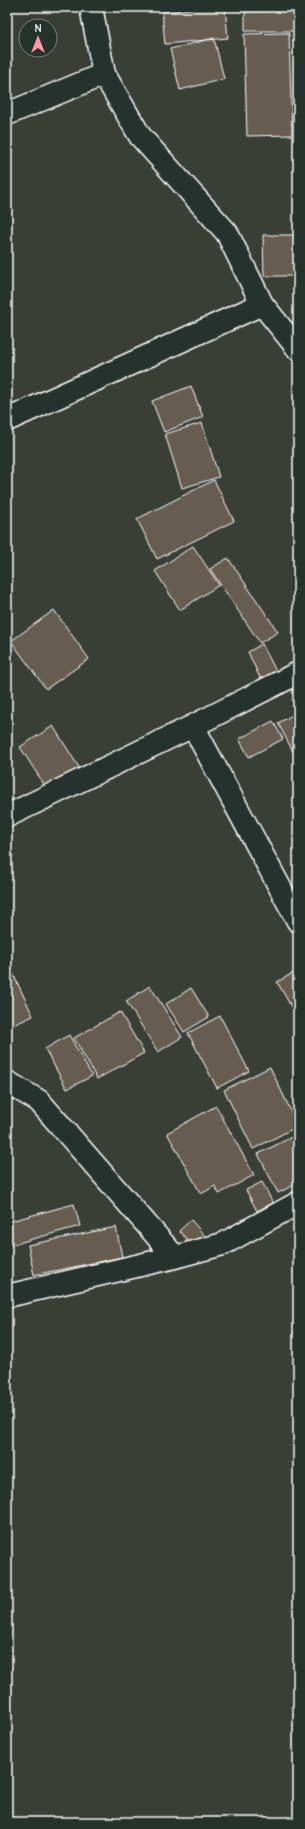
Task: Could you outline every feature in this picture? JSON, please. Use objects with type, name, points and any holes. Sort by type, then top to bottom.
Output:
[{"type":"street","points":[[91,7],[104,74],[140,136],[227,233],[262,304],[298,349]]},
{"type":"street","points":[[7,114],[104,74]]},
{"type":"street","points":[[7,420],[262,304]]},
{"type":"street","points":[[7,816],[193,726],[298,673]]},
{"type":"street","points":[[193,726],[298,921]]},
{"type":"street","points":[[7,1082],[39,1101],[175,1257]]},
{"type":"street","points":[[7,1296],[175,1257],[223,1244],[298,1203]]},
{"type":"building","points":[[225,7],[228,38],[165,44],[162,12]]},
{"type":"building","points":[[294,11],[295,31],[245,31],[245,12]]},
{"type":"building","points":[[289,33],[292,135],[247,136],[244,34]]},
{"type":"building","points":[[214,38],[224,79],[180,90],[170,49]]},
{"type":"building","points":[[263,235],[295,235],[295,276],[264,276]]},
{"type":"building","points":[[191,386],[203,417],[164,432],[152,401]]},
{"type":"building","points":[[202,423],[219,477],[182,488],[165,434]]},
{"type":"building","points":[[214,480],[234,521],[157,559],[137,519]]},
{"type":"building","points":[[193,546],[219,585],[180,610],[155,571]]},
{"type":"building","points":[[228,558],[278,632],[260,643],[210,569]]},
{"type":"building","points":[[54,610],[89,659],[46,689],[11,641]]},
{"type":"building","points":[[262,644],[277,673],[261,680],[248,652]]},
{"type":"building","points":[[298,712],[298,761],[278,723]]},
{"type":"building","points":[[273,721],[283,739],[249,757],[239,739]]},
{"type":"building","points":[[53,726],[80,769],[47,789],[20,747]]},
{"type":"building","points":[[7,961],[33,1016],[7,1028]]},
{"type":"building","points":[[297,971],[298,1012],[295,1013],[277,982]]},
{"type":"building","points":[[150,986],[182,1037],[158,1052],[126,1001]]},
{"type":"building","points":[[191,988],[209,1017],[184,1032],[166,1004]]},
{"type":"building","points":[[120,1012],[144,1053],[97,1079],[74,1038]]},
{"type":"building","points":[[220,1016],[249,1071],[217,1088],[188,1033]]},
{"type":"building","points":[[69,1035],[92,1076],[67,1089],[45,1049]]},
{"type":"building","points":[[270,1067],[298,1126],[253,1149],[224,1090]]},
{"type":"building","points":[[216,1106],[254,1175],[219,1194],[215,1186],[201,1194],[167,1133]]},
{"type":"building","points":[[298,1134],[298,1183],[278,1193],[258,1154]]},
{"type":"building","points":[[262,1182],[273,1203],[257,1211],[246,1190]]},
{"type":"building","points":[[74,1204],[80,1226],[7,1246],[7,1222]]},
{"type":"building","points":[[191,1220],[206,1237],[194,1247],[179,1231]]},
{"type":"building","points":[[116,1227],[122,1257],[34,1275],[28,1245]]}]
